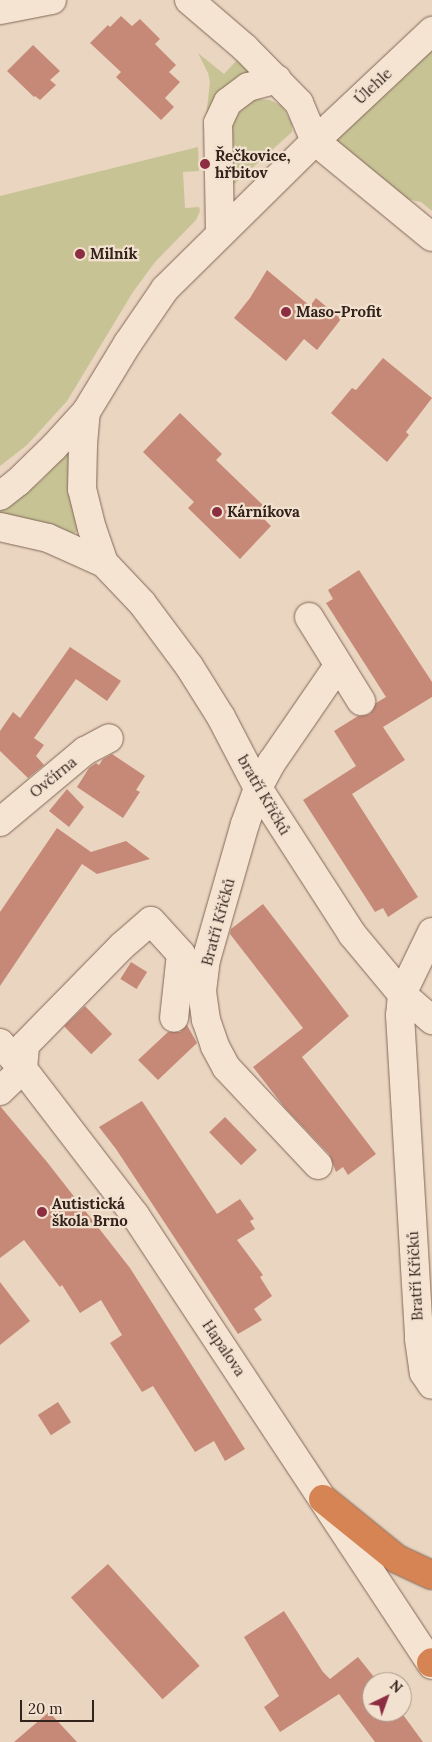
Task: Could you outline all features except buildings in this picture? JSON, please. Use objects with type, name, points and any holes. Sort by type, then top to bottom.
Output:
[{"type":"highway","points":[[323,1499],[397,1559],[432,1575]]},
{"type":"street","points":[[0,10],[52,0]]},
{"type":"street","points":[[189,0],[277,79],[299,103],[314,141],[432,237]]},
{"type":"street","name":"Úlehle","points":[[314,141],[432,31]]},
{"type":"street","points":[[220,233],[217,166],[218,123],[228,102],[248,87],[277,79]]},
{"type":"street","points":[[0,496],[24,476],[86,412],[128,343],[165,289],[314,141]]},
{"type":"street","points":[[86,412],[82,489],[92,529],[104,563]]},
{"type":"street","points":[[0,527],[48,538],[104,563]]},
{"type":"street","name":"bratří Křičků","points":[[104,563],[142,603],[189,666],[221,717],[258,788],[352,934],[402,994],[432,1020]]},
{"type":"street","points":[[309,617],[361,700]]},
{"type":"street","name":"Bratří Křičků","points":[[318,1166],[226,1067],[215,1046],[206,1020],[202,991],[206,960],[245,824],[258,788],[272,762],[338,666]]},
{"type":"street","name":"Ovčírna","points":[[0,822],[85,750],[109,738]]},
{"type":"street","points":[[0,1091],[24,1069],[25,1045],[122,946],[151,921],[181,954],[174,1018]]},
{"type":"street","name":"Bratří Křičků","points":[[432,932],[402,994],[400,1015],[419,1339],[424,1373],[432,1386]]},
{"type":"street","name":"Hapalova","points":[[0,1043],[24,1069],[135,1215],[432,1663]]},
{"type":"shaded area","points":[[432,49],[432,211],[421,202],[401,198],[332,140]]},
{"type":"shaded area","points":[[198,53],[224,74],[237,60],[249,71],[249,75],[205,125],[210,82],[208,73]]},
{"type":"shaded area","points":[[258,99],[270,100],[282,106],[292,123],[292,132],[232,186],[230,135],[233,121],[247,102]]},
{"type":"shaded area","points":[[198,147],[199,171],[183,172],[185,208],[199,207],[200,211],[196,220],[155,262],[133,292],[67,401],[27,445],[0,466],[0,196]]},
{"type":"shaded area","points":[[73,446],[79,531],[71,534],[0,514],[0,511],[42,480]]},
{"type":"place","name":"Řečkovice, hřbitov","points":[[205,164]]},
{"type":"place","name":"Milník","points":[[80,254]]},
{"type":"place","name":"Maso-Profit","points":[[286,312]]},
{"type":"place","name":"Kárníkova","points":[[217,512]]},
{"type":"place","name":"Autistická škola Brno","points":[[42,1212]]}]
